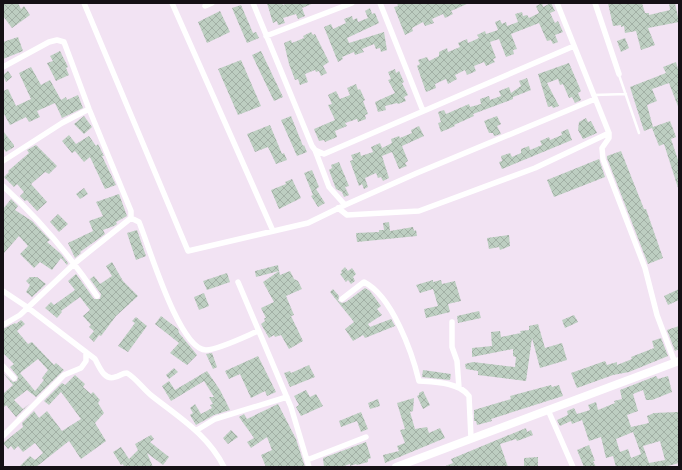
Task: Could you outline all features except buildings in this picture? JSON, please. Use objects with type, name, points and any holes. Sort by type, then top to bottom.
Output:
[{"type":"street","points":[[84,3],[188,251],[308,223],[417,173],[594,97]]},
{"type":"street","points":[[172,3],[273,231]]},
{"type":"street","points":[[205,6],[212,3]]},
{"type":"street","points":[[253,3],[329,187],[345,205]]},
{"type":"street","points":[[266,36],[352,3]]},
{"type":"street","points":[[380,3],[423,111]]},
{"type":"street","points":[[396,467],[677,362],[657,316],[645,268],[603,160],[602,148],[609,138],[609,133],[557,3]]},
{"type":"street","points":[[595,3],[619,74]]},
{"type":"street","points":[[3,67],[49,42],[58,40],[64,42],[89,109],[131,210],[132,218]]},
{"type":"street","points":[[315,150],[324,154],[574,46]]},
{"type":"street","points":[[3,161],[62,123],[89,109]]},
{"type":"street","points":[[338,208],[347,214],[419,211],[535,168],[609,133]]},
{"type":"street","points":[[3,186],[54,237],[75,263],[97,296]]},
{"type":"street","points":[[3,326],[20,315],[75,263],[132,218]]},
{"type":"street","points":[[132,218],[139,222],[171,308],[184,330],[199,347],[205,350],[258,331]]},
{"type":"street","points":[[238,282],[287,397],[310,467]]},
{"type":"street","points":[[342,299],[364,282],[370,285],[387,304],[398,320],[415,364],[418,381],[438,382],[459,388],[469,396],[471,438]]},
{"type":"street","points":[[3,291],[27,307],[95,359],[101,371],[107,377],[111,378],[127,373],[134,377],[151,395],[197,430],[219,457],[224,467]]},
{"type":"street","points":[[452,322],[452,347],[457,361],[459,388]]},
{"type":"street","points":[[3,436],[64,375],[81,368],[86,361],[86,352]]},
{"type":"street","points":[[3,366],[14,378]]},
{"type":"street","points":[[197,430],[214,419],[287,397]]},
{"type":"street","points":[[548,410],[573,467]]},
{"type":"street","points":[[307,460],[366,437]]},
{"type":"lane","points":[[619,74],[639,133]]},
{"type":"lane","points":[[594,97],[626,94]]}]
